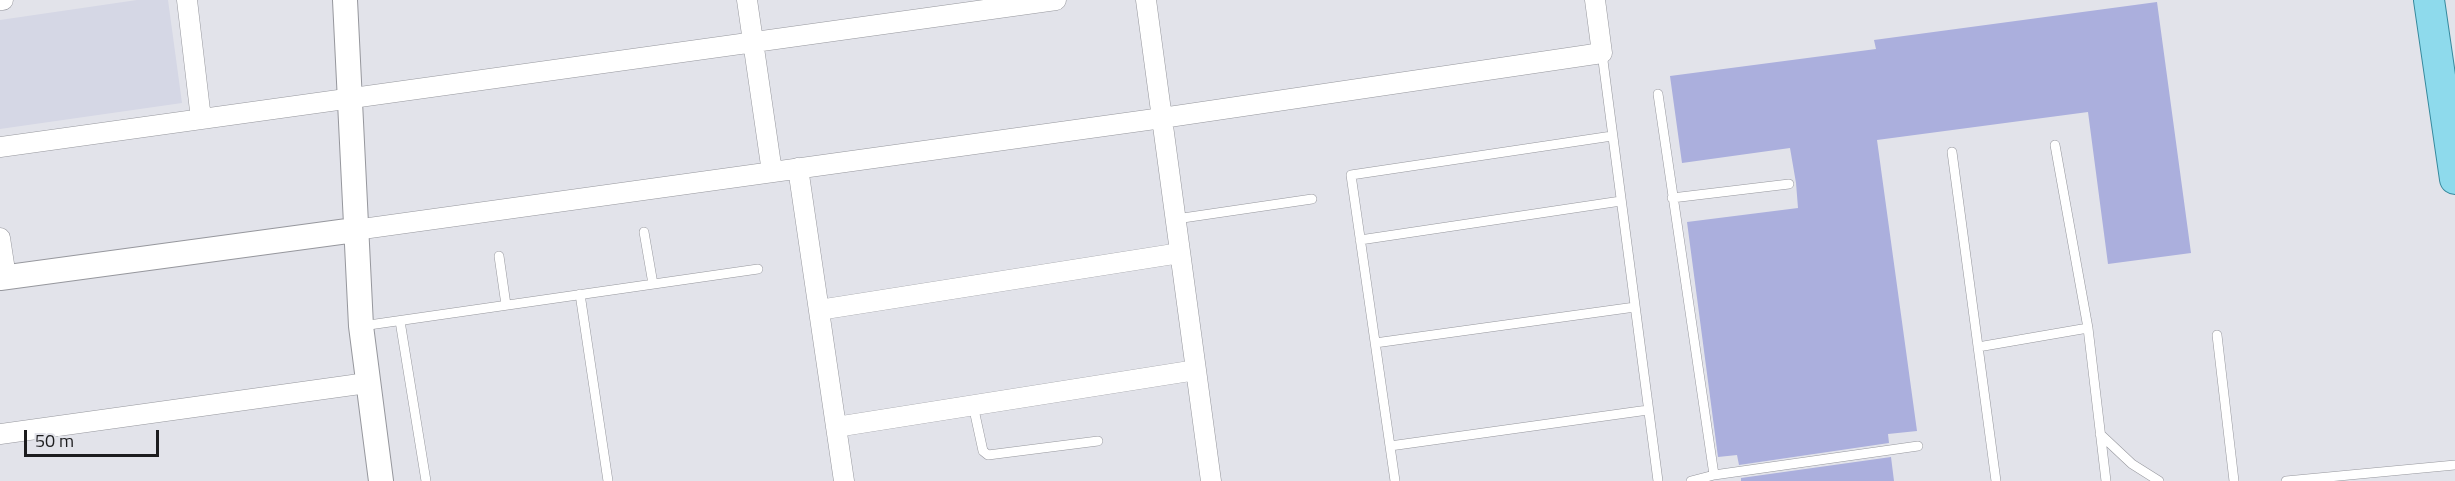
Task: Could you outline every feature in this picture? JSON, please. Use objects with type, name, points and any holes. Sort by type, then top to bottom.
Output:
[{"type":"main road","points":[[2429,0],[2455,179]]},
{"type":"street","points":[[187,0],[201,119]]},
{"type":"street","points":[[345,0],[361,326],[381,481]]},
{"type":"street","points":[[747,0],[772,172]]},
{"type":"street","points":[[0,147],[1056,0]]},
{"type":"street","points":[[1146,0],[1211,481]]},
{"type":"street","points":[[0,238],[3,278],[1162,118],[1602,52],[1595,0]]},
{"type":"street","points":[[798,168],[844,481]]},
{"type":"street","points":[[819,310],[1180,253]]},
{"type":"street","points":[[836,427],[1196,370]]},
{"type":"street","points":[[0,434],[367,383]]},
{"type":"lane","points":[[1602,52],[1658,481]]},
{"type":"lane","points":[[1658,94],[1714,475]]},
{"type":"lane","points":[[1395,481],[1351,175],[1612,136]]},
{"type":"lane","points":[[2055,145],[2088,328],[2106,481]]},
{"type":"lane","points":[[1952,152],[1996,481]]},
{"type":"lane","points":[[1672,198],[1789,184]]},
{"type":"lane","points":[[1176,219],[1312,199]]},
{"type":"lane","points":[[1360,240],[1621,201]]},
{"type":"lane","points":[[644,232],[653,284]]},
{"type":"lane","points":[[499,256],[506,305]]},
{"type":"lane","points":[[361,326],[758,269]]},
{"type":"lane","points":[[580,294],[608,481]]},
{"type":"lane","points":[[1375,343],[1635,307]]},
{"type":"lane","points":[[400,321],[426,481]]},
{"type":"lane","points":[[1978,347],[2088,328]]},
{"type":"lane","points":[[2217,335],[2234,481]]},
{"type":"lane","points":[[973,405],[983,451],[988,455],[1098,441]]},
{"type":"lane","points":[[1390,446],[1648,410]]},
{"type":"lane","points":[[2100,433],[2132,464],[2159,481]]},
{"type":"lane","points":[[1691,481],[1714,475],[1918,447]]},
{"type":"lane","points":[[2286,481],[2455,465]]},
{"type":"shaded area","points":[[137,0],[168,0],[182,103],[0,129],[0,20]]},
{"type":"building","points":[[2157,2],[2191,253],[2108,264],[2088,112],[1877,140],[1917,431],[1888,434],[1889,443],[1739,465],[1737,455],[1718,457],[1687,222],[1798,208],[1796,183],[1790,148],[1682,163],[1670,76],[1876,49],[1874,40]]},
{"type":"building","points":[[1891,457],[1894,481],[1741,481],[1741,478]]}]
